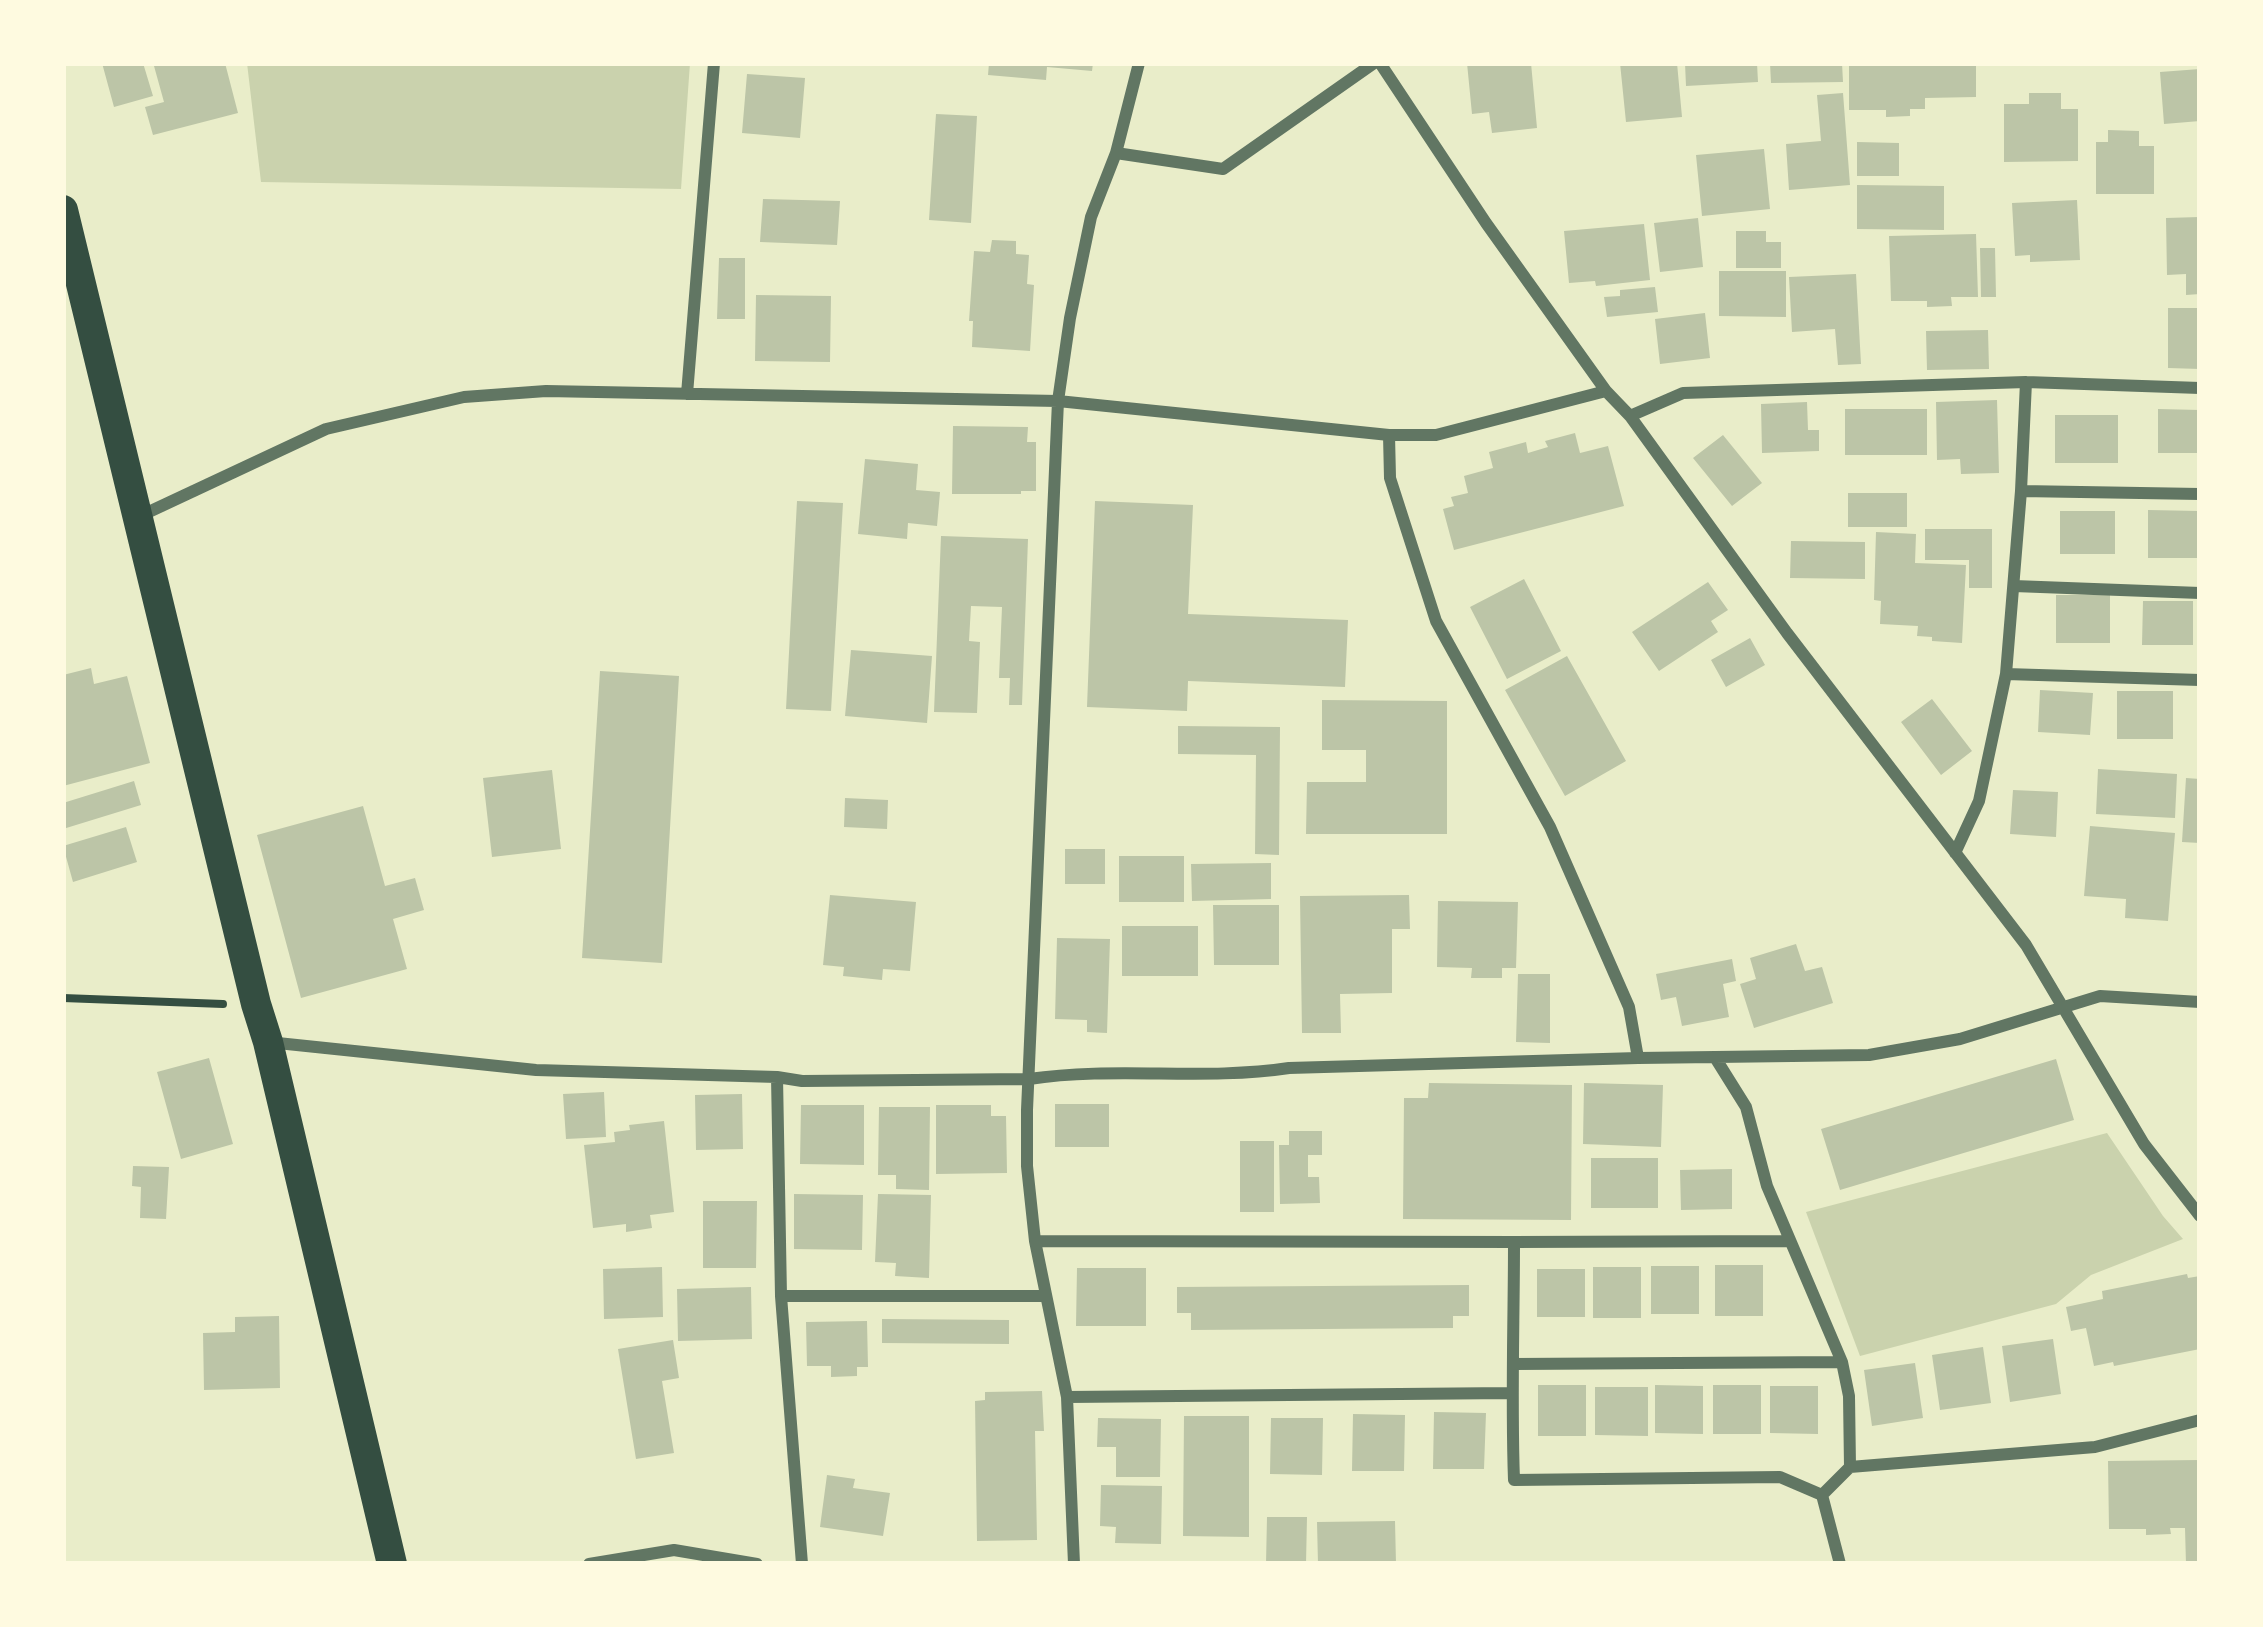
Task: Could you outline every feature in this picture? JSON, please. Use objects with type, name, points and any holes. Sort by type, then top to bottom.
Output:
[{"type":"highway","points":[[63,210],[392,1564]]},
{"type":"street","points":[[687,394],[714,63]]},
{"type":"street","points":[[1074,1564],[1067,1397],[1035,1241],[1027,1166],[1058,401],[1091,217],[1139,63]]},
{"type":"street","points":[[1115,152],[1223,169],[1377,63],[1606,392],[1630,416],[1787,633],[2026,945],[2144,1144],[2200,1216]]},
{"type":"street","points":[[1630,416],[1683,394],[2026,382],[2200,388]]},
{"type":"street","points":[[1955,854],[1979,801],[2006,674],[2026,382]]},
{"type":"street","points":[[137,518],[326,429],[464,397],[546,392],[1058,401],[1389,435],[1436,435],[1606,392]]},
{"type":"street","points":[[1389,435],[1390,478],[1436,621],[1550,826],[1629,1007],[1638,1058]]},
{"type":"street","points":[[2021,491],[2200,494]]},
{"type":"street","points":[[2014,586],[2200,593]]},
{"type":"street","points":[[2006,674],[2200,680]]},
{"type":"street","points":[[268,1042],[536,1070],[802,1081],[1030,1078],[1066,1073],[1252,1074],[1289,1068],[1869,1055],[1960,1040],[2100,995],[2200,1002]]},
{"type":"street","points":[[1716,1059],[1746,1107],[1767,1186],[1842,1362],[1849,1396],[1850,1467]]},
{"type":"street","points":[[778,1077],[782,1296],[802,1564]]},
{"type":"street","points":[[1035,1241],[1790,1241]]},
{"type":"street","points":[[1514,1242],[1514,1480],[1780,1478],[1822,1495]]},
{"type":"street","points":[[782,1296],[1045,1295]]},
{"type":"street","points":[[1514,1364],[1842,1362]]},
{"type":"street","points":[[1067,1397],[1511,1393]]},
{"type":"street","points":[[1822,1495],[1850,1467],[2095,1447],[2200,1420]]},
{"type":"street","points":[[1822,1495],[1840,1564]]},
{"type":"street","points":[[589,1564],[674,1550],[758,1564]]},
{"type":"path","points":[[63,998],[256,1004]]},
{"type":"green space","points":[[247,63],[690,63],[681,189],[261,182]]},
{"type":"green space","points":[[2107,1133],[2183,1239],[2091,1275],[2056,1304],[1860,1356],[1806,1212]]},
{"type":"building","points":[[102,63],[143,63],[153,96],[114,107]]},
{"type":"building","points":[[225,63],[238,113],[153,135],[145,107],[164,102],[154,66]]},
{"type":"building","points":[[989,63],[1093,63],[1092,71],[1047,67],[1046,80],[988,75]]},
{"type":"building","points":[[1467,63],[1531,63],[1537,128],[1492,133],[1489,112],[1472,114]]},
{"type":"building","points":[[1620,63],[1677,63],[1682,117],[1626,122]]},
{"type":"building","points":[[1685,63],[1757,63],[1758,82],[1686,86]]},
{"type":"building","points":[[1770,63],[1842,63],[1843,82],[1771,83]]},
{"type":"building","points":[[1849,63],[1976,63],[1976,97],[1925,98],[1925,109],[1910,109],[1910,116],[1886,117],[1886,110],[1849,110]]},
{"type":"building","points":[[2200,69],[2200,121],[2164,124],[2160,72]]},
{"type":"building","points":[[747,74],[805,78],[800,138],[742,133]]},
{"type":"building","points":[[1843,93],[1850,185],[1789,190],[1786,144],[1821,141],[1817,95]]},
{"type":"building","points":[[2029,93],[2061,93],[2061,109],[2078,109],[2078,161],[2004,162],[2004,104],[2029,104]]},
{"type":"building","points":[[936,114],[977,116],[971,223],[929,220]]},
{"type":"building","points":[[2108,130],[2139,131],[2139,146],[2154,146],[2154,194],[2096,194],[2096,142],[2108,142]]},
{"type":"building","points":[[1857,142],[1899,143],[1899,176],[1857,176]]},
{"type":"building","points":[[1764,149],[1770,209],[1702,216],[1696,155]]},
{"type":"building","points":[[1857,185],[1944,186],[1944,230],[1857,229]]},
{"type":"building","points":[[763,199],[840,201],[837,245],[760,242]]},
{"type":"building","points":[[2077,200],[2080,260],[2030,262],[2030,255],[2015,256],[2012,203]]},
{"type":"building","points":[[2200,217],[2200,294],[2186,295],[2186,274],[2167,275],[2166,218]]},
{"type":"building","points":[[1698,218],[1703,267],[1660,272],[1654,223]]},
{"type":"building","points":[[1644,224],[1650,280],[1596,286],[1595,281],[1569,283],[1564,231]]},
{"type":"building","points":[[1736,231],[1766,231],[1766,242],[1781,242],[1781,268],[1736,268]]},
{"type":"building","points":[[1976,234],[1978,297],[1951,297],[1952,306],[1891,301],[1889,236]]},
{"type":"building","points":[[992,240],[1016,241],[1016,254],[1029,255],[1027,284],[1034,285],[1030,351],[972,347],[974,251],[990,252]]},
{"type":"building","points":[[1980,248],[1995,248],[1996,297],[1981,297]]},
{"type":"building","points":[[719,258],[745,258],[745,319],[717,319]]},
{"type":"building","points":[[1719,271],[1786,271],[1786,317],[1719,316]]},
{"type":"building","points":[[1856,274],[1861,364],[1838,365],[1835,329],[1792,332],[1789,277]]},
{"type":"building","points":[[1655,287],[1658,312],[1607,317],[1604,297],[1620,296],[1620,290]]},
{"type":"building","points":[[756,295],[831,296],[830,362],[755,361]]},
{"type":"building","points":[[2168,308],[2200,308],[2200,369],[2168,368]]},
{"type":"building","points":[[1705,313],[1710,358],[1660,364],[1655,319]]},
{"type":"building","points":[[1988,330],[1989,369],[1927,370],[1926,331]]},
{"type":"building","points":[[1997,400],[1999,473],[1961,474],[1960,459],[1937,460],[1936,402]]},
{"type":"building","points":[[1807,402],[1808,430],[1819,430],[1819,451],[1762,453],[1761,404]]},
{"type":"building","points":[[1845,409],[1927,409],[1927,455],[1845,455]]},
{"type":"building","points":[[2158,409],[2200,410],[2200,453],[2158,453]]},
{"type":"building","points":[[2055,415],[2118,415],[2118,463],[2055,463]]},
{"type":"building","points":[[953,426],[1028,427],[1027,442],[1036,442],[1036,491],[952,494]]},
{"type":"building","points":[[1575,433],[1580,453],[1608,446],[1624,506],[1454,550],[1443,509],[1454,506],[1451,497],[1468,493],[1464,476],[1493,468],[1489,452],[1526,442],[1528,453],[1548,447],[1545,441]]},
{"type":"building","points":[[1723,435],[1762,483],[1732,506],[1693,458]]},
{"type":"building","points":[[865,459],[918,464],[916,490],[940,492],[937,526],[908,523],[907,539],[858,534]]},
{"type":"building","points":[[1848,493],[1907,493],[1907,527],[1848,527]]},
{"type":"building","points":[[797,501],[843,503],[831,711],[786,709]]},
{"type":"building","points":[[1095,501],[1193,505],[1188,614],[1348,620],[1345,687],[1188,681],[1187,711],[1087,707]]},
{"type":"building","points":[[2148,510],[2200,511],[2200,558],[2148,558]]},
{"type":"building","points":[[2060,511],[2115,511],[2115,554],[2060,554]]},
{"type":"building","points":[[1925,529],[1992,529],[1992,588],[1969,588],[1969,560],[1925,560]]},
{"type":"building","points":[[1876,532],[1916,534],[1915,563],[1966,565],[1962,643],[1917,636],[1918,626],[1880,624],[1881,601],[1874,600]]},
{"type":"building","points":[[941,536],[1028,539],[1022,705],[1009,705],[1010,678],[999,678],[1002,607],[971,606],[969,641],[980,642],[977,713],[934,712]]},
{"type":"building","points":[[1791,541],[1865,542],[1865,579],[1790,578]]},
{"type":"building","points":[[1524,579],[1561,651],[1507,679],[1470,607]]},
{"type":"building","points":[[1708,582],[1728,610],[1711,621],[1718,632],[1659,671],[1632,632]]},
{"type":"building","points":[[2056,595],[2110,595],[2110,643],[2056,643]]},
{"type":"building","points":[[2143,601],[2193,601],[2193,645],[2142,645]]},
{"type":"building","points":[[1750,638],[1765,665],[1726,687],[1711,660]]},
{"type":"building","points":[[851,650],[932,656],[927,723],[845,716]]},
{"type":"building","points":[[1567,656],[1626,761],[1565,796],[1505,690]]},
{"type":"building","points":[[91,668],[94,684],[127,676],[150,763],[63,786],[63,675]]},
{"type":"building","points":[[600,671],[679,676],[662,963],[582,958]]},
{"type":"building","points":[[2040,690],[2093,693],[2090,735],[2038,732]]},
{"type":"building","points":[[2117,691],[2173,691],[2173,739],[2117,739]]},
{"type":"building","points":[[1932,699],[1972,751],[1941,775],[1901,722]]},
{"type":"building","points":[[1322,700],[1447,701],[1447,834],[1306,834],[1307,782],[1366,782],[1366,750],[1322,750]]},
{"type":"building","points":[[1178,726],[1280,727],[1279,855],[1255,854],[1256,755],[1178,754]]},
{"type":"building","points":[[2098,769],[2177,774],[2175,818],[2096,814]]},
{"type":"building","points":[[552,770],[561,849],[492,857],[483,778]]},
{"type":"building","points":[[2186,778],[2200,779],[2200,843],[2182,842]]},
{"type":"building","points":[[134,781],[141,805],[63,829],[63,803]]},
{"type":"building","points":[[2013,790],[2058,792],[2056,837],[2010,834]]},
{"type":"building","points":[[845,798],[888,800],[887,829],[844,827]]},
{"type":"building","points":[[363,806],[385,886],[415,878],[424,910],[393,919],[407,969],[301,998],[257,835]]},
{"type":"building","points":[[2090,826],[2175,833],[2168,921],[2125,918],[2126,899],[2084,896]]},
{"type":"building","points":[[126,827],[137,862],[73,882],[63,846]]},
{"type":"building","points":[[1065,849],[1105,849],[1105,884],[1065,884]]},
{"type":"building","points":[[1119,856],[1184,856],[1184,902],[1119,902]]},
{"type":"building","points":[[1271,863],[1271,899],[1192,901],[1191,864]]},
{"type":"building","points":[[830,895],[916,902],[910,971],[883,969],[882,980],[843,976],[844,967],[823,965]]},
{"type":"building","points":[[1409,895],[1410,929],[1392,929],[1392,993],[1340,994],[1341,1033],[1302,1033],[1300,896]]},
{"type":"building","points":[[1438,901],[1518,902],[1516,968],[1502,968],[1502,978],[1471,978],[1472,968],[1437,967]]},
{"type":"building","points":[[1213,905],[1279,905],[1279,965],[1214,965]]},
{"type":"building","points":[[1122,926],[1198,926],[1198,976],[1122,976]]},
{"type":"building","points":[[1057,938],[1110,939],[1107,1033],[1087,1032],[1087,1020],[1055,1019]]},
{"type":"building","points":[[1796,944],[1805,971],[1822,967],[1833,1003],[1754,1028],[1740,984],[1756,979],[1750,958]]},
{"type":"building","points":[[1732,959],[1736,981],[1723,984],[1729,1017],[1682,1026],[1676,997],[1661,1000],[1656,974]]},
{"type":"building","points":[[1518,974],[1550,974],[1550,1043],[1516,1042]]},
{"type":"building","points":[[209,1058],[233,1144],[181,1159],[157,1072]]},
{"type":"building","points":[[2056,1059],[2074,1120],[1840,1190],[1821,1129]]},
{"type":"building","points":[[1429,1083],[1572,1085],[1571,1220],[1403,1219],[1404,1098],[1428,1098]]},
{"type":"building","points":[[1584,1083],[1663,1085],[1661,1147],[1583,1144]]},
{"type":"building","points":[[604,1092],[606,1137],[566,1139],[563,1094]]},
{"type":"building","points":[[742,1094],[743,1149],[696,1150],[695,1095]]},
{"type":"building","points":[[1055,1104],[1109,1104],[1109,1147],[1055,1147]]},
{"type":"building","points":[[801,1105],[864,1105],[864,1165],[800,1164]]},
{"type":"building","points":[[936,1105],[991,1105],[991,1116],[1006,1116],[1007,1173],[936,1174]]},
{"type":"building","points":[[879,1107],[930,1107],[929,1190],[896,1189],[896,1175],[878,1175]]},
{"type":"building","points":[[664,1121],[674,1212],[650,1215],[652,1228],[626,1232],[626,1224],[593,1228],[584,1145],[615,1142],[614,1132],[630,1130],[629,1125]]},
{"type":"building","points":[[1289,1131],[1322,1131],[1322,1155],[1308,1155],[1308,1177],[1319,1177],[1320,1203],[1280,1204],[1279,1145],[1289,1145]]},
{"type":"building","points":[[1240,1141],[1274,1141],[1274,1212],[1240,1212]]},
{"type":"building","points":[[1591,1158],[1658,1158],[1658,1208],[1591,1208]]},
{"type":"building","points":[[133,1166],[169,1167],[166,1219],[140,1218],[141,1187],[132,1186]]},
{"type":"building","points":[[1732,1169],[1732,1209],[1681,1210],[1680,1170]]},
{"type":"building","points":[[794,1194],[863,1195],[862,1250],[794,1249]]},
{"type":"building","points":[[878,1194],[931,1195],[929,1278],[895,1276],[896,1263],[875,1262]]},
{"type":"building","points":[[703,1201],[757,1201],[756,1268],[703,1268]]},
{"type":"building","points":[[1715,1265],[1763,1265],[1763,1316],[1715,1316]]},
{"type":"building","points":[[1651,1266],[1699,1266],[1699,1314],[1651,1314]]},
{"type":"building","points":[[662,1267],[663,1317],[604,1319],[603,1269]]},
{"type":"building","points":[[1593,1267],[1641,1267],[1641,1318],[1593,1318]]},
{"type":"building","points":[[1077,1268],[1146,1268],[1146,1326],[1076,1326]]},
{"type":"building","points":[[1537,1269],[1585,1269],[1585,1317],[1537,1317]]},
{"type":"building","points":[[2187,1274],[2188,1278],[2200,1276],[2200,1349],[2094,1366],[2086,1328],[2071,1331],[2066,1307],[2103,1299],[2102,1291]]},
{"type":"building","points":[[1469,1285],[1469,1316],[1453,1316],[1453,1328],[1191,1330],[1191,1313],[1177,1313],[1177,1287]]},
{"type":"building","points":[[751,1287],[752,1339],[678,1341],[677,1289]]},
{"type":"building","points":[[279,1316],[280,1388],[204,1390],[203,1333],[235,1332],[235,1317]]},
{"type":"building","points":[[882,1319],[1009,1320],[1009,1344],[882,1343]]},
{"type":"building","points":[[867,1321],[868,1367],[857,1367],[857,1376],[831,1377],[831,1366],[807,1366],[806,1322]]},
{"type":"building","points":[[2053,1339],[2061,1394],[2010,1402],[2002,1346]]},
{"type":"building","points":[[673,1340],[679,1378],[662,1381],[674,1453],[636,1459],[618,1349]]},
{"type":"building","points":[[1983,1347],[1991,1403],[1940,1410],[1932,1355]]},
{"type":"building","points":[[1915,1363],[1923,1418],[1872,1426],[1864,1370]]},
{"type":"building","points":[[1538,1385],[1586,1385],[1586,1436],[1538,1436]]},
{"type":"building","points":[[1655,1385],[1703,1386],[1703,1434],[1655,1433]]},
{"type":"building","points":[[1713,1385],[1761,1385],[1761,1434],[1713,1434]]},
{"type":"building","points":[[1770,1386],[1818,1386],[1818,1434],[1770,1433]]},
{"type":"building","points":[[1595,1387],[1648,1387],[1648,1436],[1595,1435]]},
{"type":"building","points":[[1042,1391],[1044,1431],[1035,1431],[1037,1540],[977,1541],[975,1401],[985,1400],[985,1392]]},
{"type":"building","points":[[1434,1412],[1486,1413],[1484,1469],[1433,1469]]},
{"type":"building","points":[[1353,1414],[1405,1415],[1404,1471],[1352,1471]]},
{"type":"building","points":[[1184,1416],[1249,1416],[1249,1537],[1183,1536]]},
{"type":"building","points":[[1098,1418],[1161,1419],[1160,1477],[1116,1477],[1116,1447],[1097,1447]]},
{"type":"building","points":[[1271,1418],[1323,1418],[1322,1475],[1270,1474]]},
{"type":"building","points":[[2200,1460],[2200,1564],[2186,1564],[2185,1528],[2146,1535],[2146,1529],[2109,1529],[2108,1461]]},
{"type":"building","points":[[827,1475],[855,1479],[853,1488],[890,1493],[883,1536],[820,1527]]},
{"type":"building","points":[[1101,1485],[1162,1486],[1161,1544],[1115,1543],[1116,1527],[1100,1526]]},
{"type":"building","points":[[1267,1517],[1307,1517],[1306,1564],[1266,1564]]},
{"type":"building","points":[[1395,1521],[1396,1564],[1318,1564],[1317,1522]]}]
